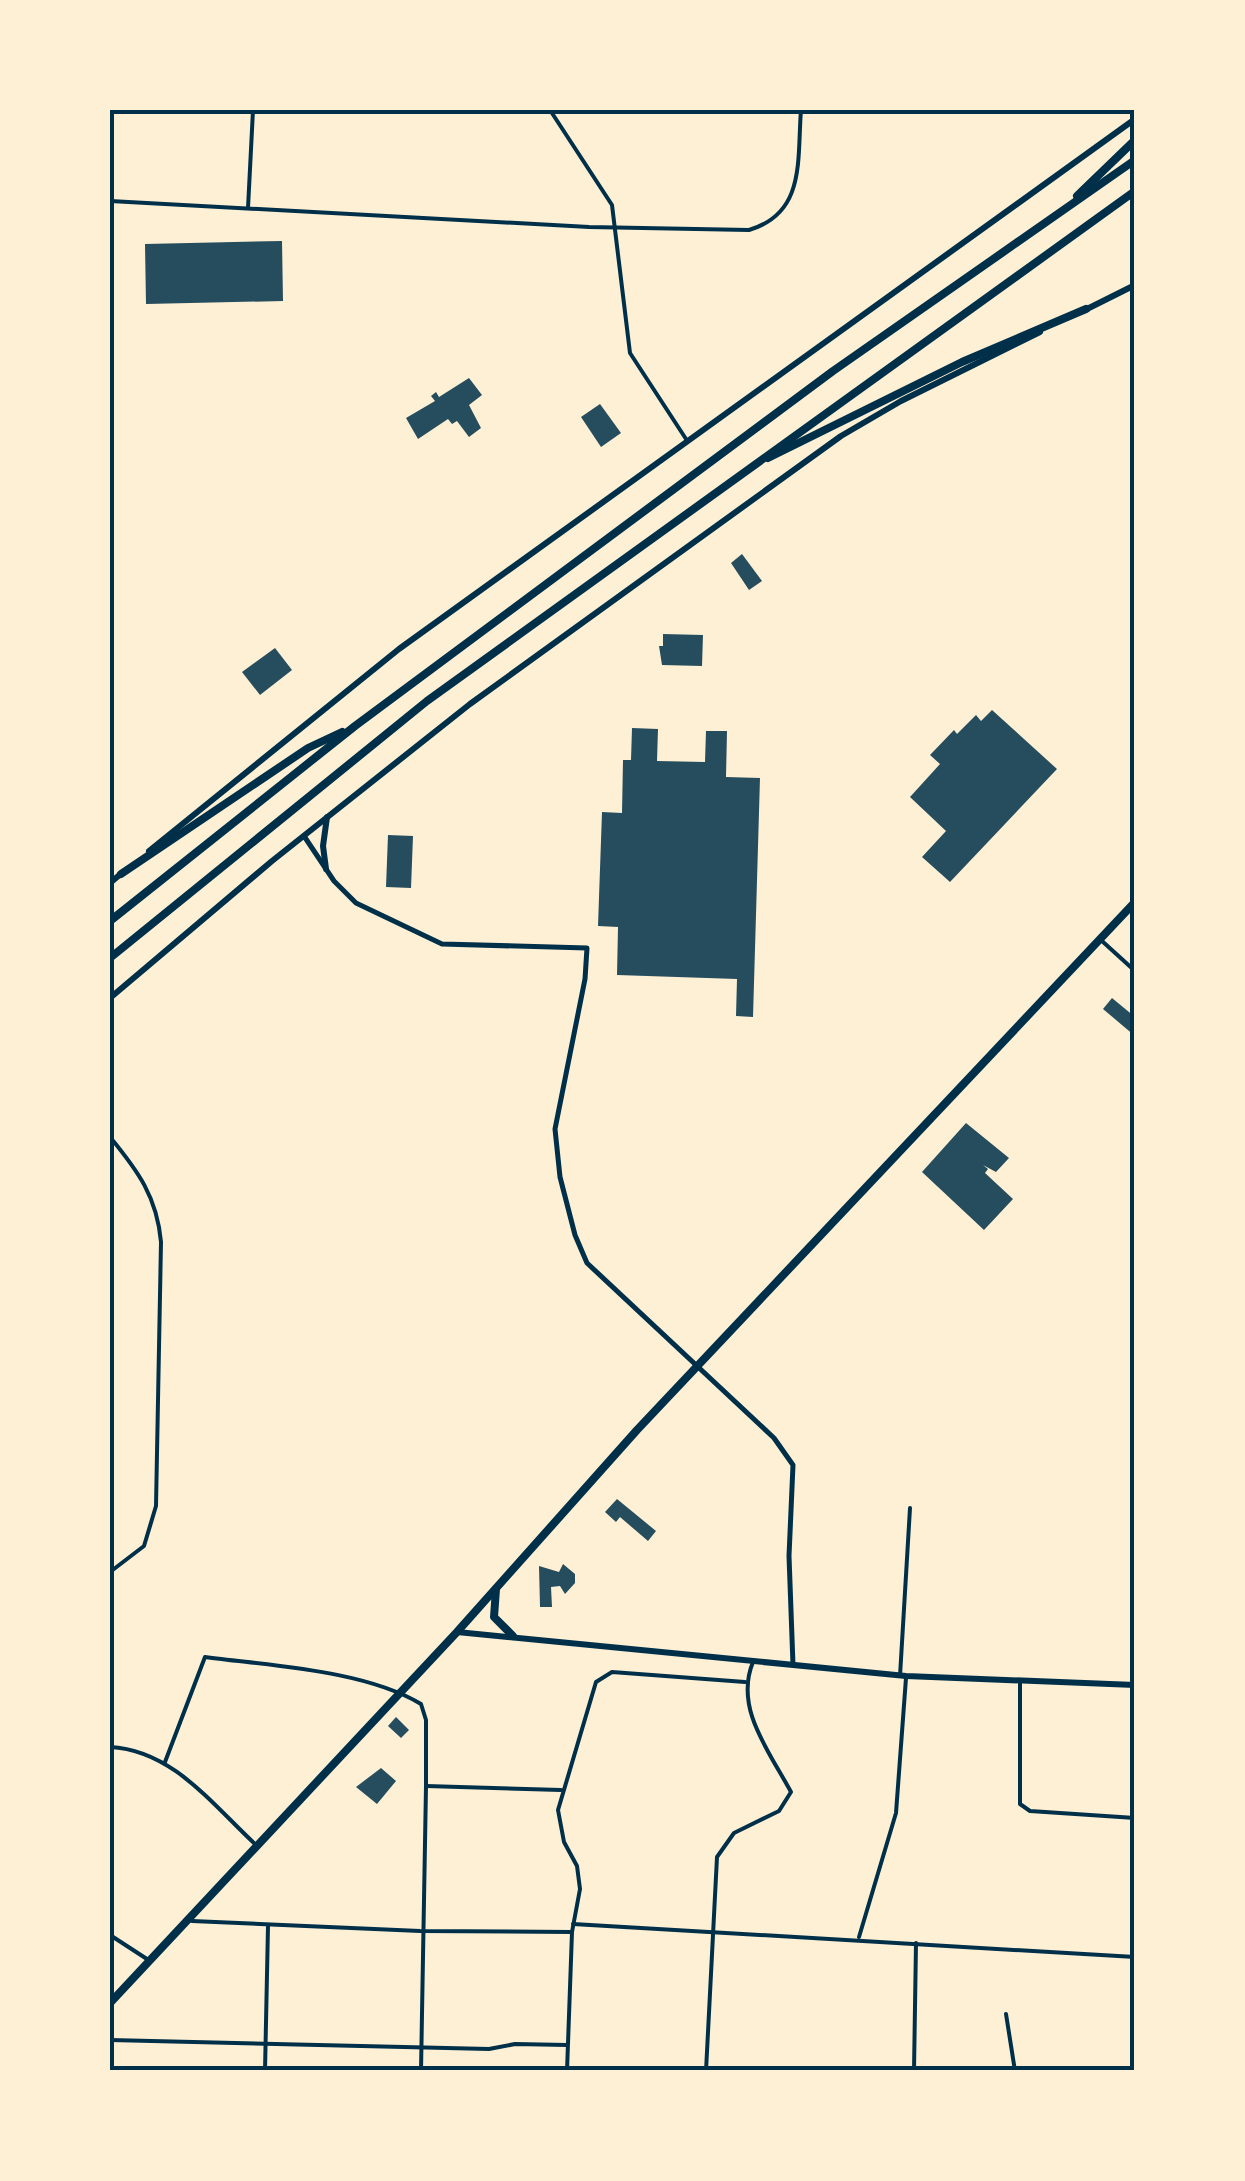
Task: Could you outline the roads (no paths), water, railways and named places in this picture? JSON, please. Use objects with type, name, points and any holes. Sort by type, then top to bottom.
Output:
[{"type":"main road","points":[[122,874],[379,665],[1135,119]]},
{"type":"main road","points":[[1069,205],[1135,140]]},
{"type":"main road","points":[[110,921],[355,726],[833,371],[1135,160]]},
{"type":"main road","points":[[110,958],[427,701],[1135,191]]},
{"type":"main road","points":[[110,998],[304,835],[470,704],[841,436],[901,401],[1135,285]]},
{"type":"main road","points":[[746,469],[962,362],[1086,309]]},
{"type":"main road","points":[[110,882],[308,748],[355,726]]},
{"type":"main road","points":[[326,868],[323,846],[327,817]]},
{"type":"main road","points":[[110,2003],[458,1632],[696,1366],[1135,902]]},
{"type":"main road","points":[[496,1587],[494,1616],[513,1636]]},
{"type":"main road","points":[[458,1632],[903,1676],[1135,1685]]},
{"type":"street","points":[[248,208],[253,110]]},
{"type":"street","points":[[550,110],[602,184],[616,227],[630,353],[689,442]]},
{"type":"street","points":[[110,201],[616,227],[749,230],[773,223],[788,206],[796,180],[801,110]]},
{"type":"street","points":[[304,835],[356,903],[442,944],[587,948],[586,979],[555,1129],[565,1202],[587,1263],[774,1438],[793,1465],[789,1556],[793,1665]]},
{"type":"street","points":[[1100,940],[1135,972]]},
{"type":"street","points":[[110,1137],[146,1181],[159,1216],[161,1242],[154,1516],[144,1546],[110,1572]]},
{"type":"street","points":[[859,1938],[896,1813],[910,1508]]},
{"type":"street","points":[[166,1762],[205,1657],[306,1670],[400,1693],[421,1704],[426,1720],[426,1786],[420,2071]]},
{"type":"street","points":[[706,2071],[716,1857],[734,1833],[779,1811],[791,1792],[748,1710],[745,1682],[754,1662]]},
{"type":"street","points":[[567,2071],[572,1932],[580,1889],[577,1866],[564,1842],[558,1810],[596,1682],[612,1672],[745,1682]]},
{"type":"street","points":[[1020,1680],[1020,1804],[1030,1811],[1135,1818]]},
{"type":"street","points":[[110,1747],[134,1748],[166,1762],[256,1845]]},
{"type":"street","points":[[426,1786],[561,1790]]},
{"type":"street","points":[[187,1920],[420,1931],[572,1932]]},
{"type":"street","points":[[573,1924],[1135,1957]]},
{"type":"street","points":[[265,2071],[268,1925]]},
{"type":"street","points":[[110,1934],[150,1960]]},
{"type":"street","points":[[914,2071],[916,1943]]},
{"type":"street","points":[[1006,2014],[1015,2071]]},
{"type":"street","points":[[110,2040],[421,2048],[567,2045]]}]
